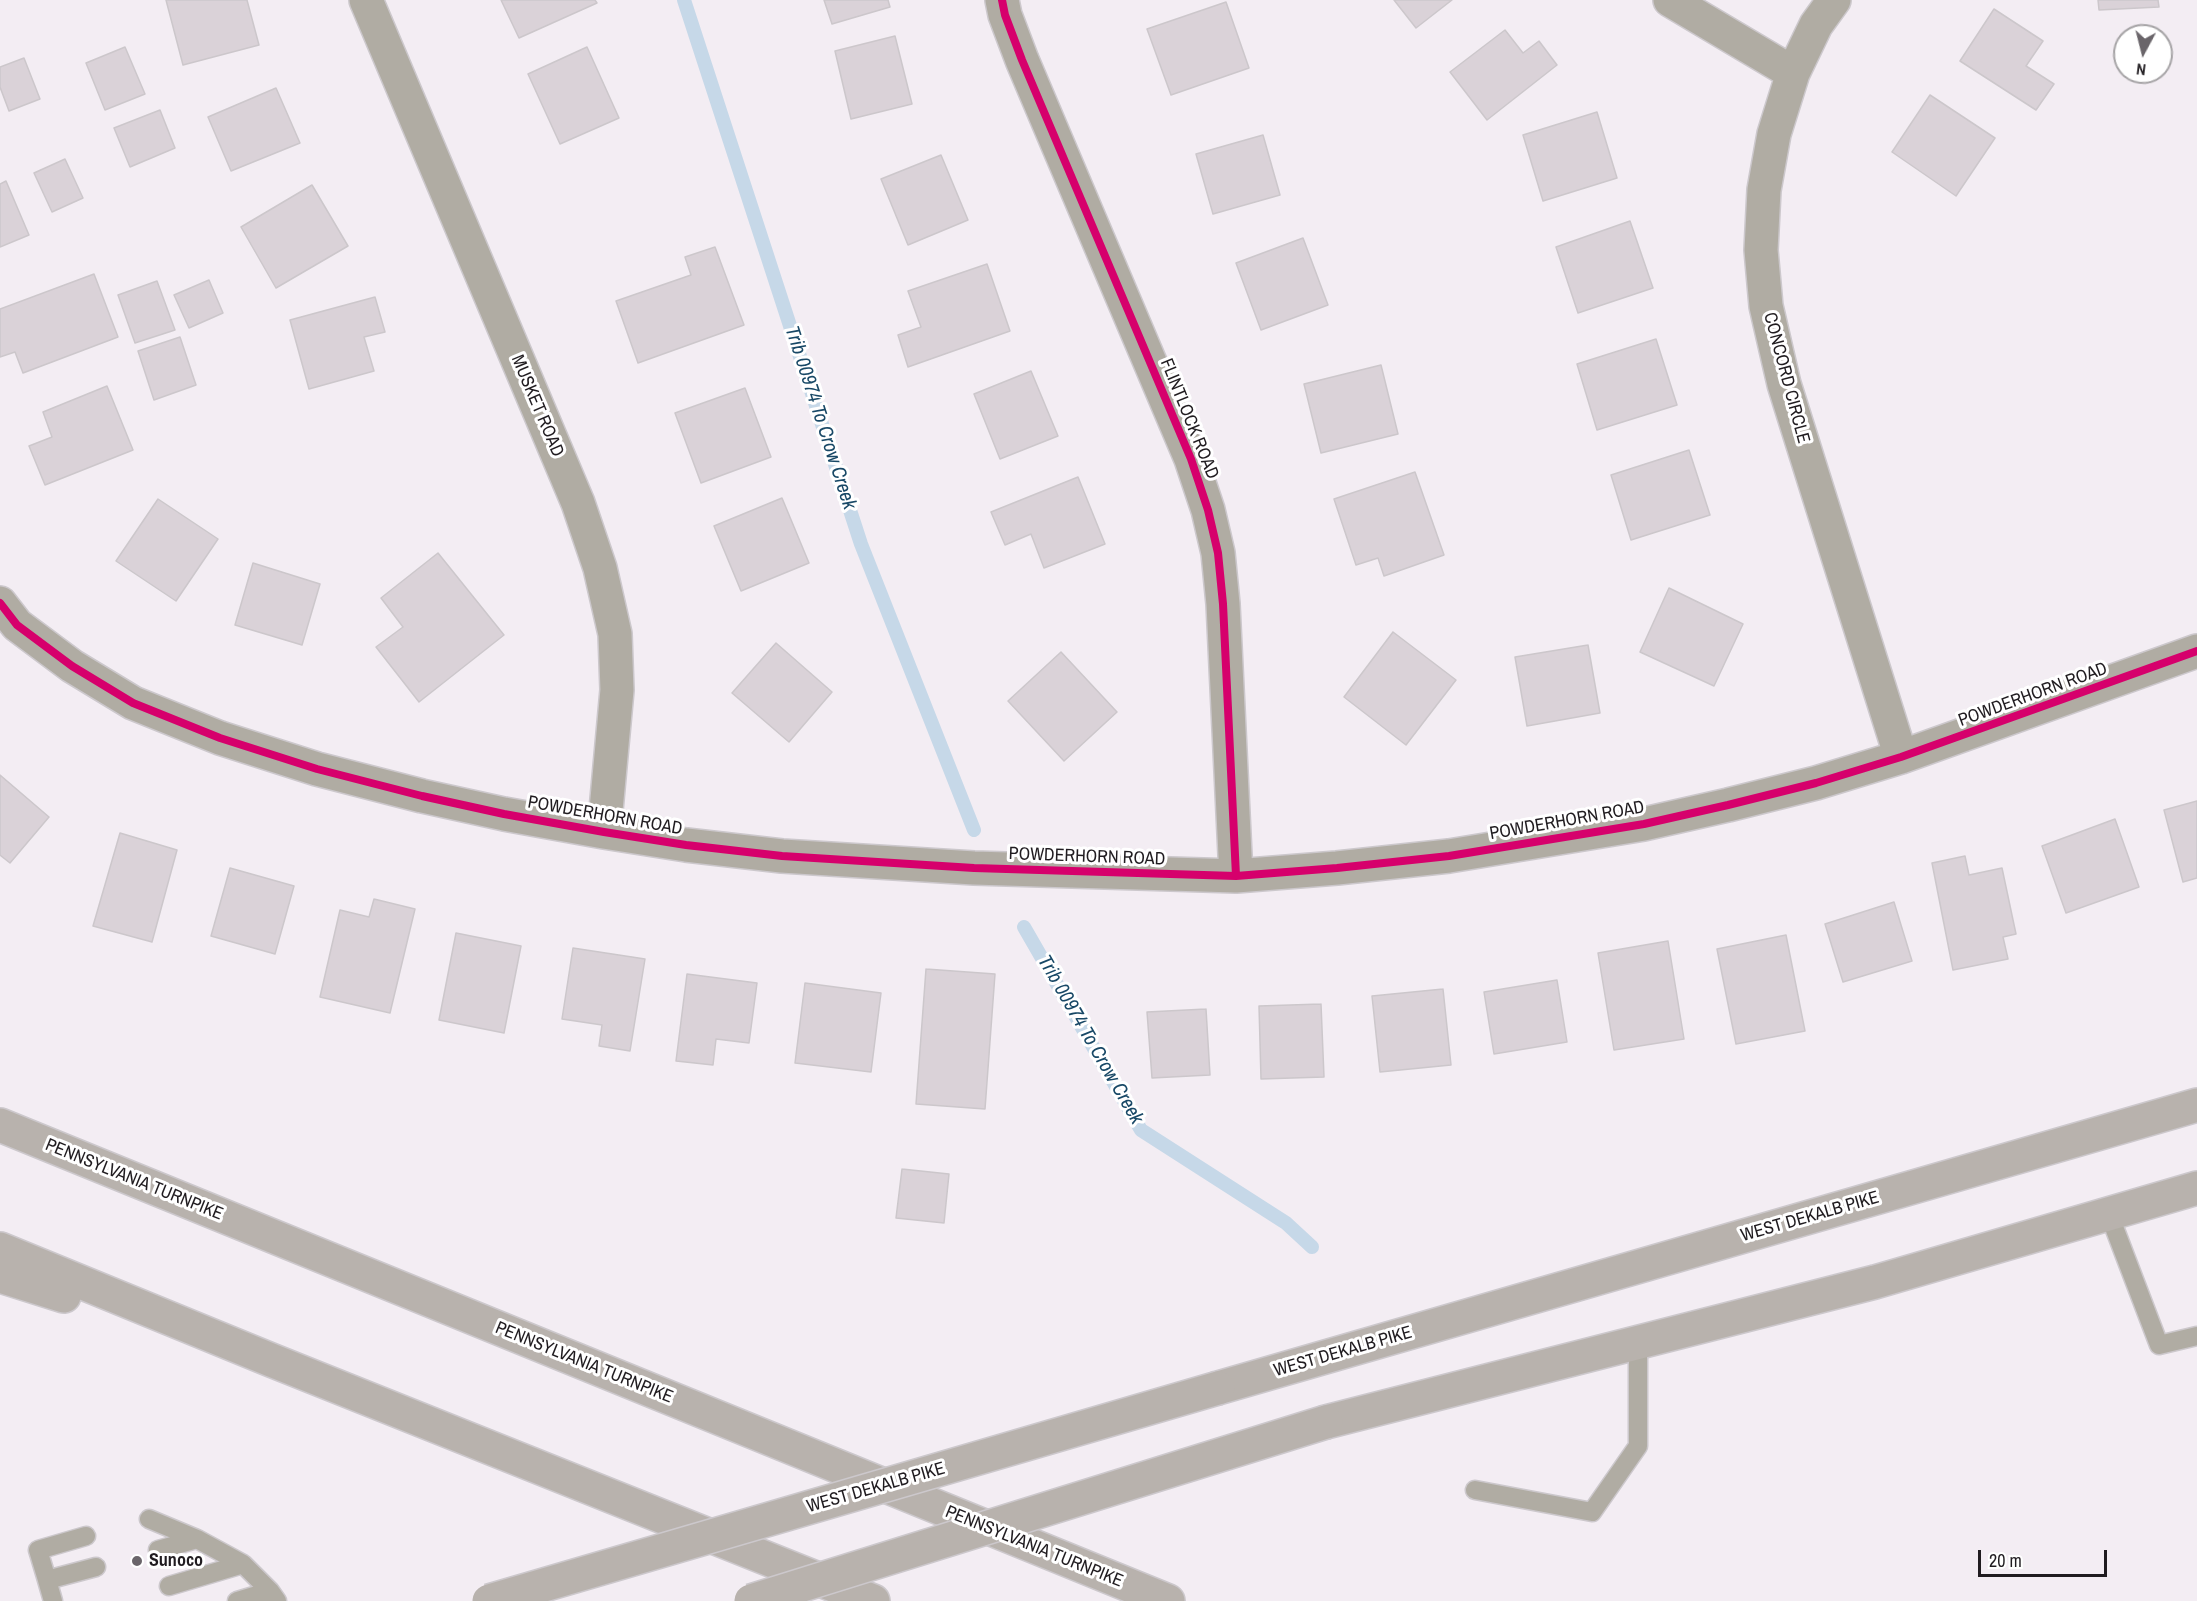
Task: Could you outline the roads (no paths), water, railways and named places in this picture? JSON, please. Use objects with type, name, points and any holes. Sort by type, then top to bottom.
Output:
[{"type":"highway","name":"WEST DEKALB PIKE","points":[[489,1601],[2197,1105]]},
{"type":"highway","name":"PENNSYLVANIA TURNPIKE","points":[[0,1125],[1168,1601]]},
{"type":"highway","points":[[751,1601],[1326,1422],[1875,1282],[2197,1188]]},
{"type":"highway","points":[[0,1249],[873,1601]]},
{"type":"highway","points":[[0,1276],[271,1360]]},
{"type":"street","name":"MUSKET ROAD","points":[[366,0],[574,492],[600,568],[615,634],[617,690],[604,832]]},
{"type":"street","name":"FLINTLOCK ROAD","points":[[1002,0],[1005,15],[1022,60],[1191,459],[1208,510],[1218,553],[1223,604],[1236,876]]},
{"type":"street","points":[[1670,0],[1793,73]]},
{"type":"street","name":"CONCORD CIRCLE","points":[[1834,0],[1816,25],[1793,73],[1774,134],[1764,190],[1761,250],[1766,306],[1784,384],[1901,757]]},
{"type":"street","name":"POWDERHORN ROAD","points":[[0,603],[17,625],[72,666],[133,703],[220,738],[317,769],[422,796],[604,832],[686,845],[782,855],[974,868],[1236,876],[1449,856],[1611,830],[1675,817],[1805,786],[1901,757],[2197,651]]},
{"type":"lane","points":[[2109,1214],[2159,1345],[2197,1336]]},
{"type":"lane","points":[[1475,1490],[1592,1512],[1638,1446],[1638,1343]]},
{"type":"lane","points":[[149,1519],[197,1539],[243,1564],[274,1596]]},
{"type":"lane","points":[[53,1601],[38,1550],[86,1536]]},
{"type":"lane","points":[[158,1550],[197,1539]]},
{"type":"lane","points":[[169,1586],[243,1564]]},
{"type":"lane","points":[[47,1580],[96,1567]]},
{"type":"lane","points":[[237,1601],[274,1596]]},
{"type":"waterway","name":"Trib 00974 To Crow Creek","points":[[684,0],[861,544],[974,830]]},
{"type":"waterway","name":"Trib 00974 To Crow Creek","points":[[1024,927],[1141,1130],[1286,1223],[1312,1247]]},
{"type":"place","name":"Sunoco","points":[[137,1561]]}]
